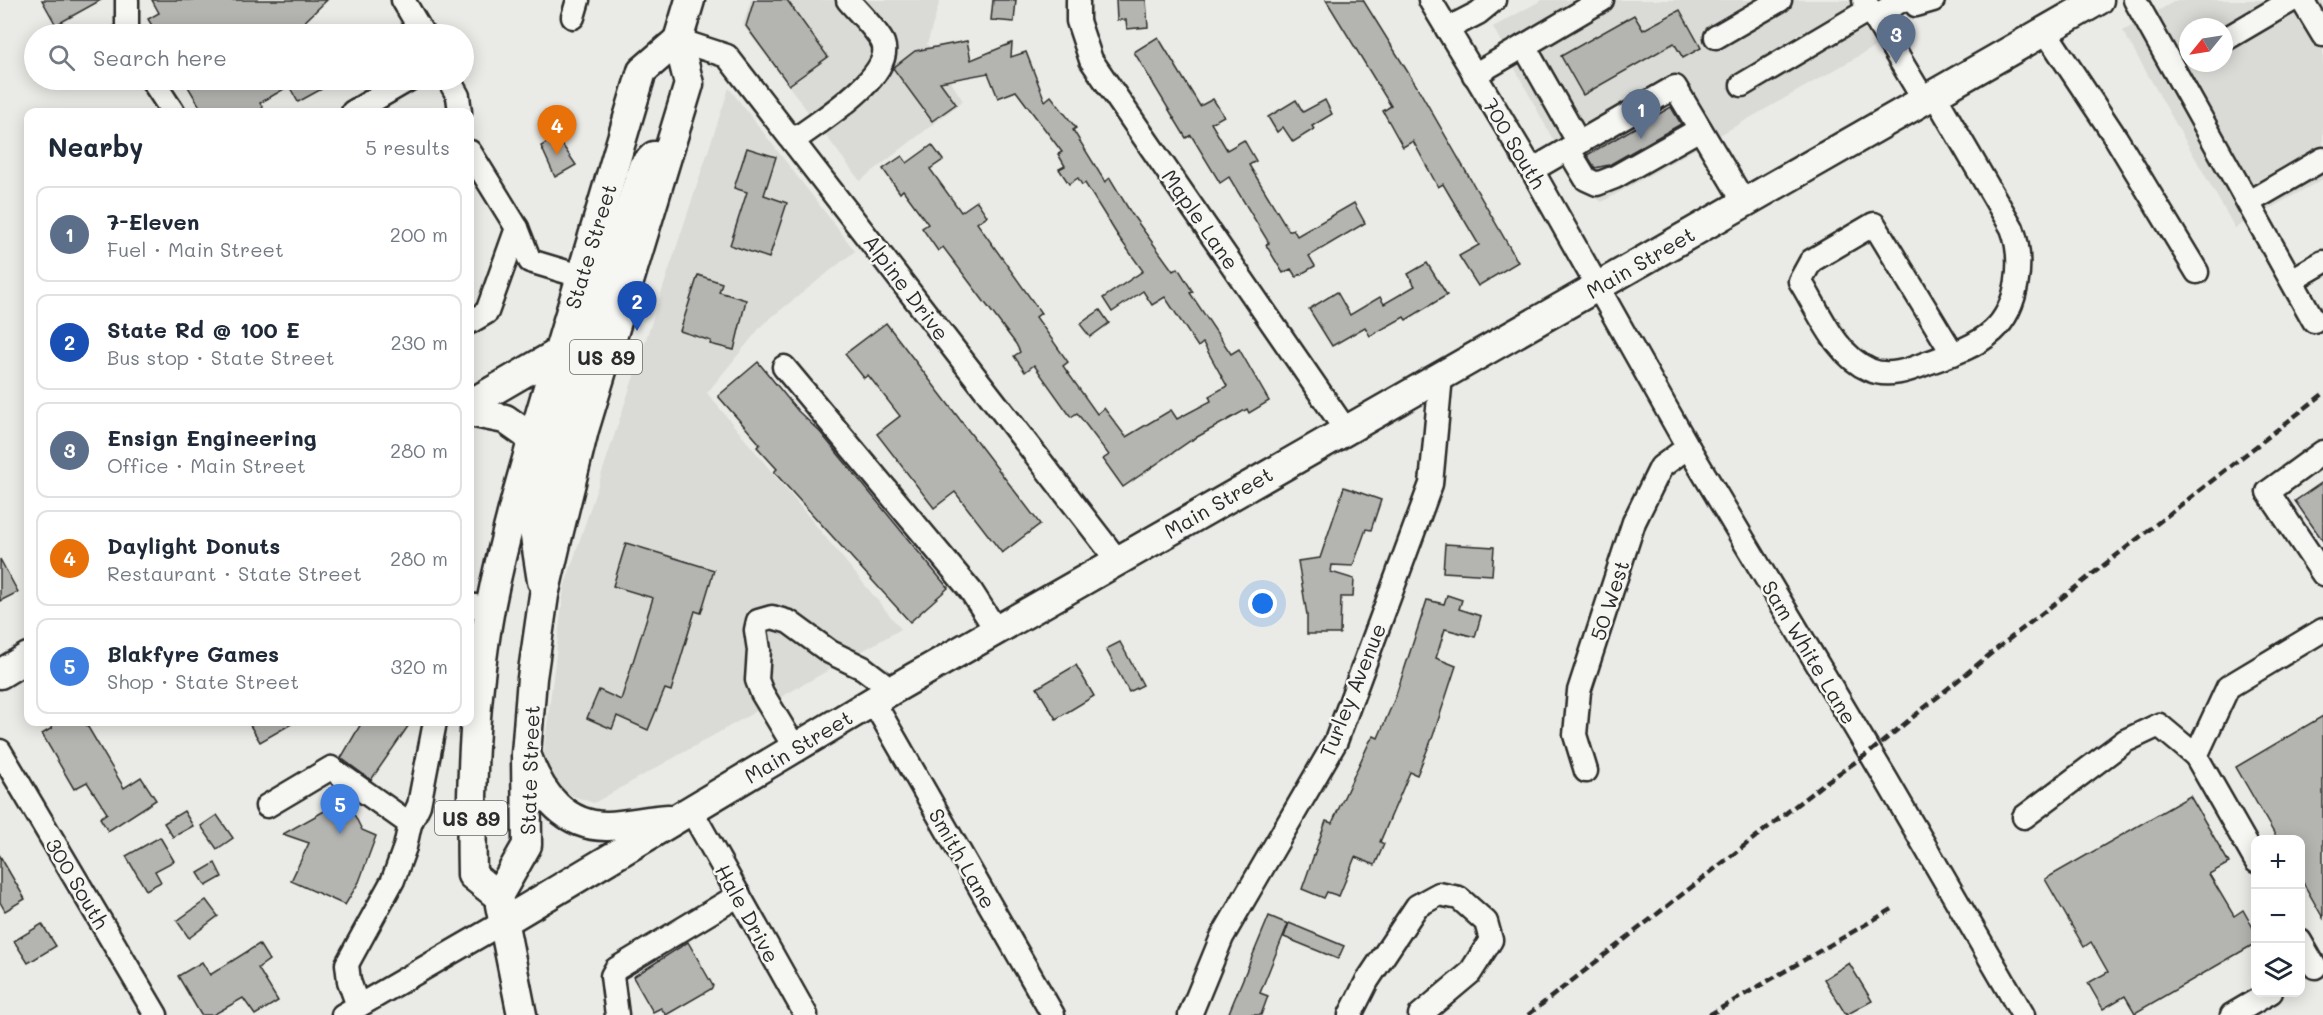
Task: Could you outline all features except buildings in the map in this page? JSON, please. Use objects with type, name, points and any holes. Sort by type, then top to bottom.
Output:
[{"type":"main road","points":[[678,40],[690,0]]},
{"type":"main road","name":"Main Street","points":[[500,909],[684,814],[883,695],[1117,560],[1345,429],[1598,288],[2099,0]]},
{"type":"main road","name":"State Street","points":[[678,40],[689,84],[673,136],[584,430],[544,595],[532,678],[526,754],[527,845],[500,909],[472,875],[471,810],[480,607],[532,439],[570,356],[580,276],[642,71],[678,40]]},
{"type":"main road","points":[[544,595],[534,530],[570,356],[643,167],[673,136]]},
{"type":"main road","points":[[474,402],[570,356]]},
{"type":"main road","points":[[474,413],[506,419],[532,439]]},
{"type":"main road","points":[[0,674],[24,659]]},
{"type":"main road","points":[[526,754],[534,776],[545,793],[572,819],[590,825],[609,826],[684,814]]},
{"type":"main road","points":[[500,909],[522,1015]]},
{"type":"street","points":[[127,0],[127,24]]},
{"type":"street","points":[[403,0],[417,24]]},
{"type":"street","points":[[794,140],[865,86],[879,68],[885,54],[882,42],[849,0]]},
{"type":"street","name":"Maple Lane","points":[[1078,0],[1078,21],[1091,60],[1345,429]]},
{"type":"street","name":"700 South","points":[[1430,0],[1532,170],[1598,288]]},
{"type":"street","points":[[1447,29],[1478,13],[1494,0]]},
{"type":"street","points":[[1474,75],[1602,0]]},
{"type":"street","points":[[1716,37],[1780,0]]},
{"type":"street","points":[[1742,85],[1870,9],[1902,0]]},
{"type":"street","points":[[1911,0],[1916,5],[1933,0]]},
{"type":"street","points":[[2135,0],[2179,62]]},
{"type":"street","points":[[2233,35],[2292,0]]},
{"type":"street","points":[[2302,0],[2323,35]]},
{"type":"street","points":[[1870,9],[2012,228],[2019,260],[2012,301],[1994,330],[1966,349],[1953,354],[1902,372],[1871,370],[1843,352],[1800,281],[1811,261],[1874,224],[1953,354]]},
{"type":"street","points":[[2045,31],[2116,138],[2197,272]]},
{"type":"street","name":"Alpine Drive","points":[[678,40],[727,56],[1117,560]]},
{"type":"street","points":[[1524,46],[1573,146],[1586,179],[1597,184],[1616,177],[1700,129]]},
{"type":"street","points":[[2184,72],[2249,202],[2314,321]]},
{"type":"street","points":[[1532,170],[1675,87],[1744,202]]},
{"type":"street","points":[[159,90],[170,108]]},
{"type":"street","points":[[359,108],[390,90]]},
{"type":"street","points":[[474,158],[517,228],[530,261],[580,276]]},
{"type":"street","points":[[2249,202],[2323,159]]},
{"type":"street","points":[[474,320],[487,312],[517,228]]},
{"type":"street","points":[[2292,279],[2323,262]]},
{"type":"street","name":"Sam White Lane","points":[[1598,288],[1688,447],[1881,770],[2023,1015]]},
{"type":"street","points":[[784,367],[971,591],[996,630]]},
{"type":"street","name":"Turley Avenue","points":[[1190,1015],[1222,937],[1336,741],[1431,484],[1441,376]]},
{"type":"street","name":"50 West","points":[[1586,771],[1575,735],[1579,691],[1634,522],[1646,495],[1661,467],[1688,447]]},
{"type":"street","points":[[2323,452],[2268,492],[2323,574]]},
{"type":"street","points":[[795,748],[762,693],[757,680],[759,650],[756,630],[758,621],[772,617],[789,622],[830,652],[863,668],[883,695]]},
{"type":"street","points":[[2196,756],[2228,687],[2323,630]]},
{"type":"street","name":"Smith Lane","points":[[883,695],[1053,1015]]},
{"type":"street","points":[[2024,817],[2126,741],[2159,724],[2196,756],[2251,852]]},
{"type":"street","points":[[351,1011],[347,964],[350,953],[393,880],[405,847],[410,824],[419,806],[434,726]]},
{"type":"street","name":"300 South","points":[[0,751],[156,1015]]},
{"type":"street","points":[[267,806],[331,768],[410,824]]},
{"type":"street","name":"Hale Drive","points":[[684,814],[739,895],[806,1015]]},
{"type":"street","points":[[1350,1015],[1367,981],[1417,906],[1439,894],[1459,898],[1486,922],[1491,940],[1470,973],[1420,1015]]},
{"type":"street","points":[[617,1015],[612,976],[616,969],[739,895]]},
{"type":"street","name":"Main Street","points":[[351,1011],[500,909]]},
{"type":"street","points":[[2302,943],[2313,969]]},
{"type":"street","points":[[2232,1015],[2264,997]]},
{"type":"shaded area","points":[[751,0],[940,0],[927,44],[963,101],[860,181],[743,25]]},
{"type":"shaded area","points":[[1542,0],[1873,0],[1894,36],[1602,202],[1576,183],[1493,27]]},
{"type":"shaded area","points":[[2177,0],[2323,0],[2323,179],[2235,228],[2123,31]]},
{"type":"shaded area","points":[[729,88],[855,251],[763,324],[707,393],[901,629],[594,803],[558,791],[543,759],[564,588]]},
{"type":"railway","points":[[1528,1015],[1822,785],[1870,752],[1999,647],[2323,394]]},
{"type":"railway","points":[[1709,1015],[1894,908]]},
{"type":"place","name":"Ensign Engineering","points":[[1896,64]]},
{"type":"place","name":"7-Eleven","points":[[1641,139]]},
{"type":"place","name":"Daylight Donuts","points":[[557,155]]},
{"type":"place","name":"State Rd @ 100 E","points":[[637,331]]},
{"type":"place","name":"Blakfyre Games","points":[[340,834]]}]
